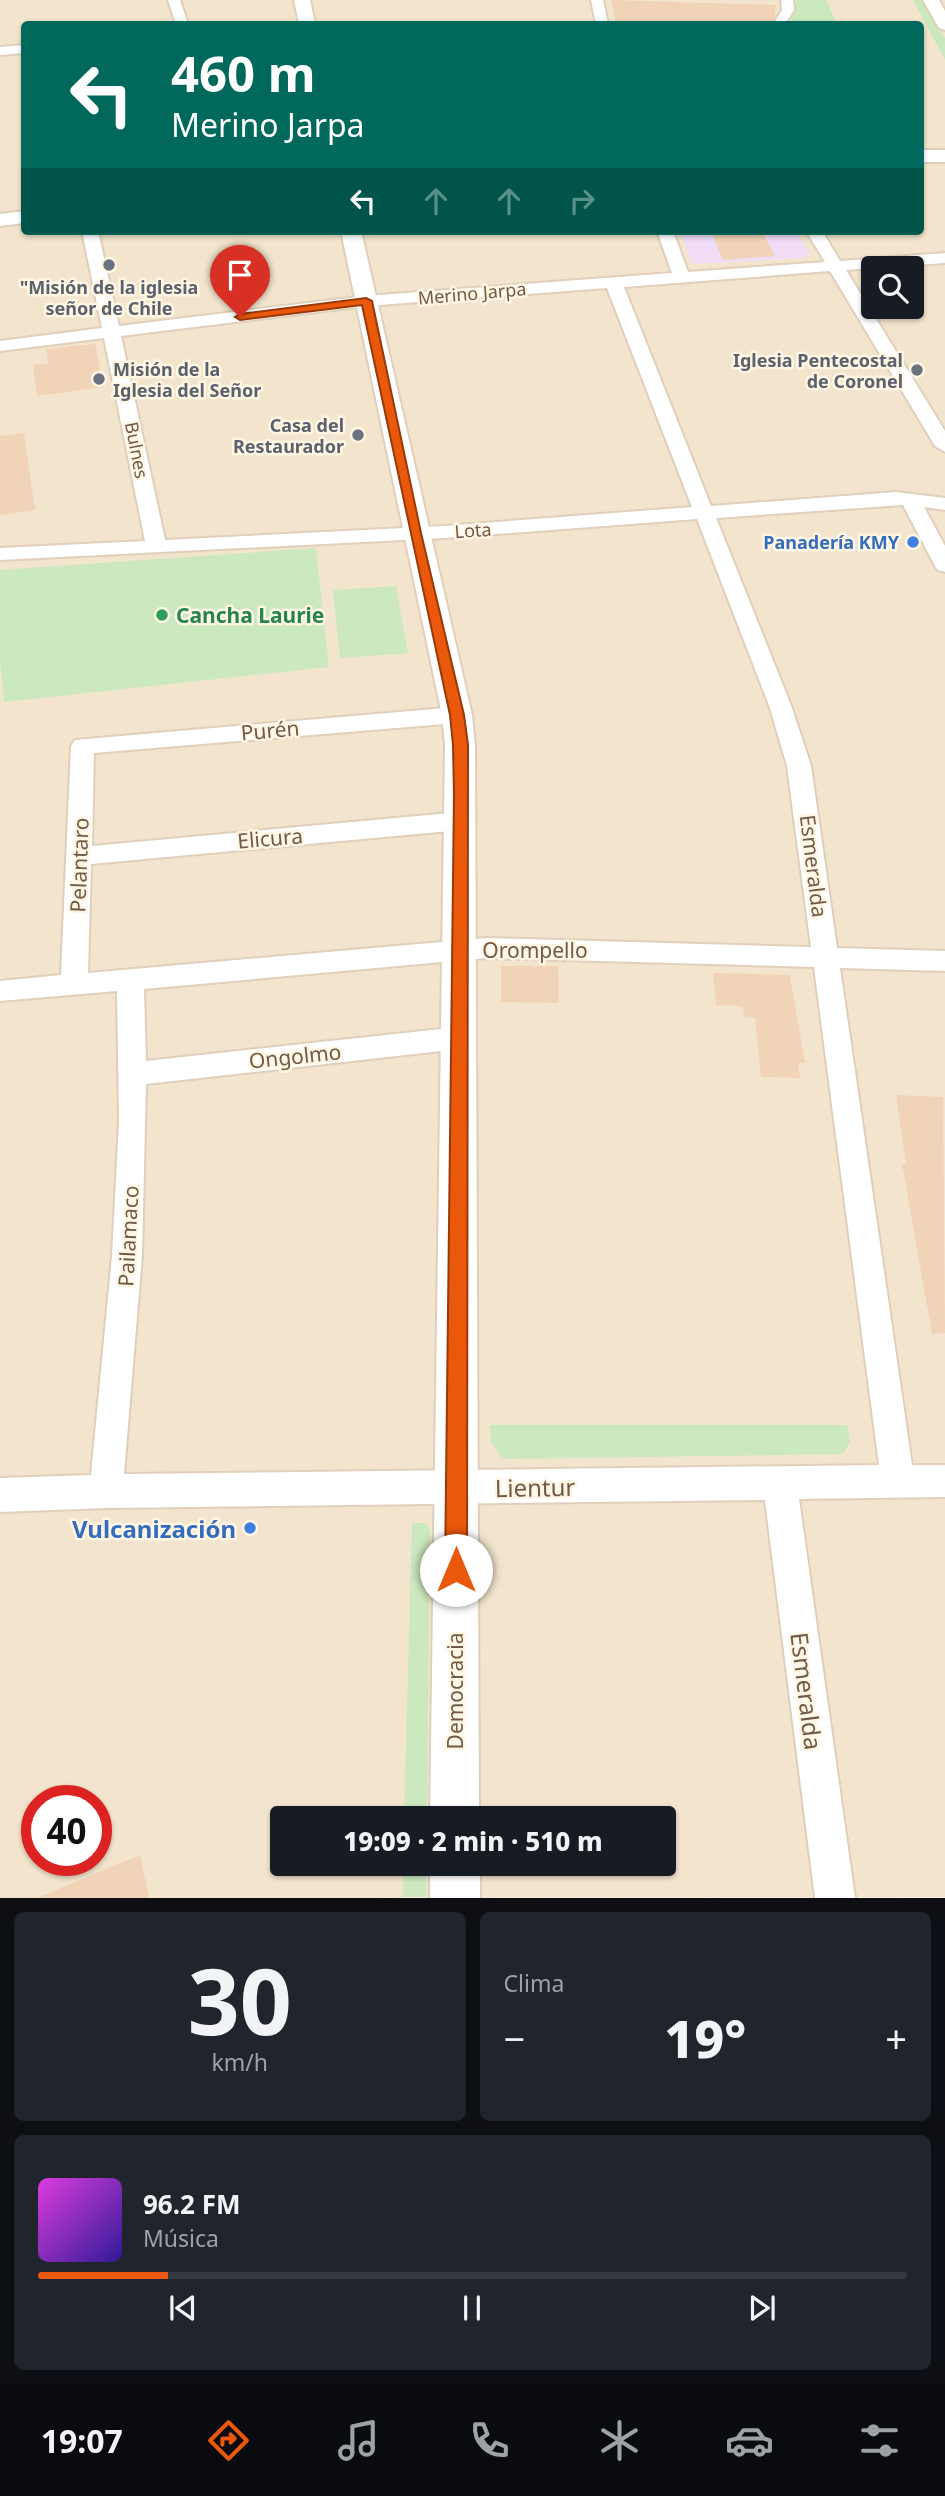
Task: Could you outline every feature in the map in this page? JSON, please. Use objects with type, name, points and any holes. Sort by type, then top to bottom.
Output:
[{"type":"street","points":[[174,0],[181,21]]},
{"type":"street","points":[[302,0],[303,21]]},
{"type":"street","points":[[597,0],[601,21]]},
{"type":"street","points":[[781,21],[788,10],[787,0]]},
{"type":"street","points":[[931,0],[945,25]]},
{"type":"street","points":[[0,51],[21,49]]},
{"type":"street","points":[[924,156],[945,156]]},
{"type":"street","points":[[0,220],[21,217]]},
{"type":"street","name":"Bulnes","points":[[91,235],[156,545]]},
{"type":"street","name":"Democracia","points":[[352,235],[457,715],[460,745],[455,1806]]},
{"type":"street","points":[[666,235],[681,276]]},
{"type":"street","points":[[816,235],[945,446]]},
{"type":"street","name":"Merino Jarpa","points":[[0,346],[366,301],[945,258]]},
{"type":"street","name":"Esmeralda","points":[[613,281],[793,740],[805,798],[898,1482]]},
{"type":"street","points":[[910,499],[945,566]]},
{"type":"street","name":"Lota","points":[[0,554],[415,533],[910,499],[945,504]]},
{"type":"street","name":"Purén","points":[[83,746],[457,715]]},
{"type":"street","name":"Pelantaro","points":[[74,985],[83,746]]},
{"type":"street","name":"Elicura","points":[[79,856],[461,821]]},
{"type":"street","name":"Orompello","points":[[0,990],[511,947],[945,961]]},
{"type":"street","name":"Pailamaco","points":[[106,1491],[127,1268],[132,1074],[130,981]]},
{"type":"street","name":"Ongolmo","points":[[132,1074],[458,1038]]},
{"type":"street","name":"Lientur","points":[[0,1494],[945,1481]]},
{"type":"street","name":"Esmeralda","points":[[780,1484],[835,1898]]},
{"type":"street","points":[[455,1876],[455,1898]]},
{"type":"shaded area","points":[[0,0],[945,0],[945,1897],[0,1898]]},
{"type":"shaded area","points":[[681,235],[798,235],[809,254],[804,258],[692,264]]},
{"type":"green space","points":[[796,0],[826,0],[836,21],[791,21]]},
{"type":"green space","points":[[913,0],[924,0],[945,38],[945,60]]},
{"type":"green space","name":"Cancha Laurie","points":[[316,548],[329,667],[4,702],[0,661],[0,570]]},
{"type":"green space","points":[[396,586],[408,653],[340,658],[333,590]]},
{"type":"green space","points":[[490,1425],[847,1425],[850,1442],[843,1454],[502,1459],[491,1442]]},
{"type":"green space","points":[[412,1523],[425,1523],[430,1529],[427,1806],[404,1806]]},
{"type":"green space","points":[[403,1876],[426,1876],[426,1897],[403,1897]]},
{"type":"building","points":[[611,0],[776,5],[772,21],[615,21]]},
{"type":"building","points":[[713,235],[764,235],[775,256],[723,260]]},
{"type":"building","points":[[95,344],[104,387],[37,396],[33,365],[48,363],[46,349]]},
{"type":"building","points":[[24,433],[35,510],[0,515],[0,436]]},
{"type":"building","points":[[501,966],[558,966],[559,1003],[501,1002]]},
{"type":"building","points":[[713,973],[790,975],[805,1063],[798,1063],[800,1078],[761,1077],[755,1018],[744,1017],[743,1006],[716,1005]]},
{"type":"building","points":[[896,1095],[943,1097],[945,1333],[932,1334],[902,1164],[906,1164]]},
{"type":"building","points":[[140,1855],[149,1898],[39,1897],[90,1876],[112,1876],[112,1867]]},
{"type":"place","name":"\"Misión de la iglesia señor de Chile","points":[[109,265]]},
{"type":"place","name":"Iglesia Pentecostal de Coronel","points":[[917,370]]},
{"type":"place","name":"Misión de la Iglesia del Señor","points":[[99,379]]},
{"type":"place","name":"Casa del Restaurador","points":[[358,435]]},
{"type":"place","name":"Panadería KMY","points":[[913,542]]},
{"type":"place","name":"Cancha Laurie","points":[[162,615]]},
{"type":"place","name":"Vulcanización","points":[[250,1528]]},
{"type":"route","points":[[240,317],[366,301],[457,715],[461,794],[456,1570]]}]
